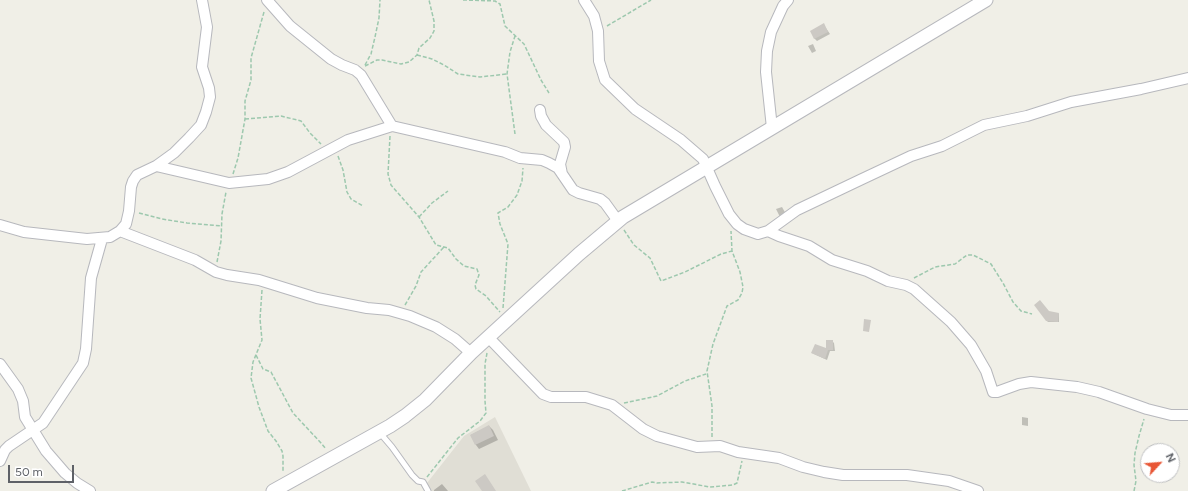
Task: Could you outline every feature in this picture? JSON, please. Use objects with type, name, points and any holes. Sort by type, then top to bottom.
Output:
[{"type":"street","points":[[0,225],[24,232],[87,239],[102,239],[110,237],[120,231],[126,224],[133,181],[137,176],[156,166],[174,153],[189,138],[200,125],[210,97],[209,88],[202,67],[207,28],[202,0]]},
{"type":"street","points":[[584,0],[594,16],[598,31],[599,61],[605,80],[635,109],[687,144],[703,159],[729,214],[737,224],[744,229],[758,234],[768,231],[786,217],[809,204],[902,160],[942,146],[984,126],[1020,118],[1077,101],[1141,89],[1188,78]]},
{"type":"street","points":[[772,128],[766,72],[767,51],[771,32],[783,6],[788,0]]},
{"type":"street","points":[[277,488],[380,432],[425,400],[471,352],[489,339],[579,254],[618,221],[707,166],[986,0]]},
{"type":"street","points":[[267,1],[290,26],[331,59],[355,70],[361,75],[392,126]]},
{"type":"street","points":[[540,110],[541,116],[546,125],[564,142],[565,147],[560,164],[562,174]]},
{"type":"street","points":[[156,166],[230,183],[268,180],[288,172],[348,140],[392,126],[505,152],[524,159],[542,160],[558,168],[573,190],[605,202],[618,221]]},
{"type":"street","points":[[120,231],[195,260],[216,272],[254,279],[317,298],[401,313],[436,327],[455,339],[471,352]]},
{"type":"street","points":[[768,231],[808,246],[832,260],[867,271],[888,281],[910,287],[919,293],[951,322],[971,345],[986,371],[993,392],[1024,383],[1044,383],[1087,389],[1148,410],[1171,415],[1188,415]]},
{"type":"street","points":[[0,461],[3,450],[34,430],[42,422],[83,363],[86,349],[91,278],[102,239]]},
{"type":"street","points":[[489,339],[538,389],[548,396],[586,397],[614,406],[651,434],[697,446],[720,446],[743,453],[779,458],[803,467],[824,472],[843,474],[907,474],[949,481],[978,491]]},
{"type":"street","points":[[0,364],[21,393],[25,417],[46,451],[59,467],[77,483],[90,491]]},
{"type":"lane","points":[[380,432],[412,475],[418,481],[423,482],[428,491]]},
{"type":"path","points":[[380,0],[379,18],[371,54],[364,67],[377,60],[401,64],[409,62],[417,55],[419,48],[430,38],[434,31],[434,21],[429,0]]},
{"type":"path","points":[[463,0],[498,2],[505,26],[524,44],[541,80],[549,93]]},
{"type":"path","points":[[598,31],[651,0]]},
{"type":"path","points":[[216,272],[221,241],[225,194],[238,158],[245,119],[245,101],[251,80],[251,58],[267,1]]},
{"type":"path","points":[[515,36],[510,52],[507,74],[515,134]]},
{"type":"path","points":[[417,55],[432,59],[458,74],[480,77],[507,74]]},
{"type":"path","points":[[245,119],[281,116],[301,121],[320,144],[333,148],[343,170],[347,192],[351,199],[363,206]]},
{"type":"path","points":[[392,126],[390,134],[389,179],[391,185],[419,217],[434,242],[439,247],[448,248],[456,259],[464,266],[477,269],[479,275],[475,285],[476,289],[486,296],[502,314],[508,244],[500,224],[498,213],[508,207],[517,195],[522,181],[524,159]]},
{"type":"path","points":[[419,217],[432,203],[448,191]]},
{"type":"path","points":[[129,210],[162,219],[222,226]]},
{"type":"path","points":[[711,446],[712,406],[706,374],[713,344],[727,306],[738,300],[742,293],[742,280],[732,251],[733,242],[729,214]]},
{"type":"path","points":[[618,221],[634,245],[650,258],[661,281],[685,272],[721,254],[732,251]]},
{"type":"path","points":[[401,313],[416,286],[421,272],[444,247]]},
{"type":"path","points":[[899,284],[918,277],[935,267],[958,262],[967,255],[971,255],[991,264],[1003,282],[1005,289],[1013,302],[1021,311],[1032,314]]},
{"type":"path","points":[[254,279],[260,285],[262,292],[260,319],[262,340],[251,369],[251,378],[259,407],[268,431],[278,444],[283,456],[277,488]]},
{"type":"path","points":[[423,482],[458,438],[480,421],[486,413],[485,364],[489,339]]},
{"type":"path","points":[[256,355],[263,369],[272,373],[293,413],[321,443],[331,460]]},
{"type":"path","points":[[614,406],[657,396],[685,381],[706,374]]},
{"type":"path","points":[[1134,491],[1136,481],[1134,465],[1135,454],[1139,436],[1148,410]]},
{"type":"path","points":[[622,491],[652,482],[682,482],[710,487],[735,484],[740,470],[743,453]]},
{"type":"shaded area","points":[[495,417],[531,491],[431,491],[427,483],[464,436]]},
{"type":"building","points":[[824,23],[828,32],[814,39],[810,31]]},
{"type":"building","points":[[1040,300],[1049,311],[1059,313],[1058,322],[1046,321],[1034,305]]},
{"type":"building","points":[[864,319],[871,320],[869,332],[863,331]]},
{"type":"building","points":[[826,340],[833,340],[833,350],[828,350],[825,359],[811,353],[815,344],[826,348]]},
{"type":"building","points":[[489,425],[494,436],[475,445],[470,435]]},
{"type":"building","points":[[485,474],[496,491],[482,491],[475,481]]}]
